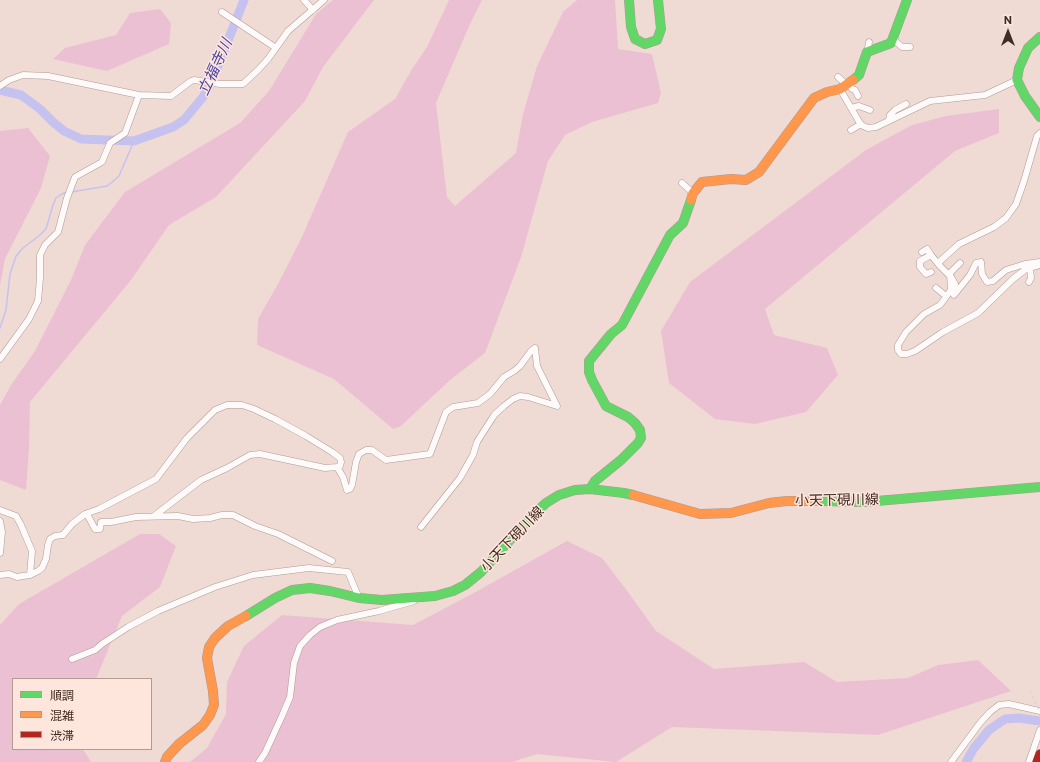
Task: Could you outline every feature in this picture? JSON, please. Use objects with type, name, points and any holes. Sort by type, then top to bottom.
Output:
[{"type":"main road","points":[[629,0],[631,27],[635,39],[645,44],[657,40],[661,29],[658,0]]},
{"type":"main road","points":[[590,489],[595,481],[621,460],[641,438],[640,430],[635,423],[628,417],[606,406],[592,380],[589,372],[589,361],[611,334],[622,325],[670,235],[682,223],[693,193],[702,182],[731,179],[746,180],[760,172],[814,98],[845,86],[859,75],[869,46],[891,43],[908,0]]},
{"type":"main road","points":[[1040,37],[1028,48],[1019,68],[1017,80],[1025,96],[1040,117]]},
{"type":"main road","name":"小天下硯川線","points":[[165,762],[167,757],[179,744],[203,725],[210,715],[214,705],[214,691],[207,658],[209,647],[215,638],[228,626],[275,598],[292,590],[310,588],[359,598],[382,600],[434,596],[453,591],[465,585],[480,572],[532,516],[546,503],[559,495],[575,490],[590,489],[624,493],[700,514],[717,514],[731,513],[769,503],[787,501],[865,502],[1040,487]]},
{"type":"main road","points":[[1037,762],[1040,754]]},
{"type":"street","points":[[304,0],[313,10]]},
{"type":"street","points":[[0,86],[9,80],[23,75],[48,76],[139,95],[171,96],[194,80],[220,84],[243,84],[258,70],[288,31],[324,0]]},
{"type":"street","points":[[222,12],[276,48]]},
{"type":"street","points":[[893,39],[902,47],[910,47]]},
{"type":"street","points":[[838,77],[845,86],[851,108],[861,124],[868,128],[876,127],[930,101],[985,95],[1017,80]]},
{"type":"street","points":[[845,86],[854,90],[858,96]]},
{"type":"street","points":[[0,359],[29,319],[38,301],[40,255],[45,245],[58,232],[67,196],[75,176],[102,162],[110,143],[125,133],[139,95]]},
{"type":"street","points":[[889,120],[890,115],[895,110],[906,104]]},
{"type":"street","points":[[851,108],[859,106],[870,110]]},
{"type":"street","points":[[851,130],[861,124]]},
{"type":"street","points":[[939,265],[939,262],[959,244],[994,227],[1006,218],[1016,204],[1026,176],[1036,136],[1040,133]]},
{"type":"street","points":[[682,183],[693,193]]},
{"type":"street","points":[[922,252],[927,249],[939,265],[951,277],[955,284],[954,295],[970,275],[976,262],[981,262],[982,274],[987,282],[993,282],[1006,270],[1025,264],[1040,262]]},
{"type":"street","points":[[931,255],[920,261],[920,267],[926,274],[931,272]]},
{"type":"street","points":[[960,263],[950,273],[950,290],[940,305],[924,314],[906,332],[898,345],[898,350],[901,354],[907,354],[915,351],[942,332],[978,313],[1013,279],[1026,269],[1040,265]]},
{"type":"street","points":[[1030,268],[1030,282]]},
{"type":"street","points":[[936,288],[946,296]]},
{"type":"street","points":[[337,467],[343,477],[347,490],[352,486],[356,462],[359,454],[366,450],[372,450],[386,460],[430,454],[446,412],[453,407],[478,403],[490,394],[500,381],[520,366],[535,348],[537,366],[558,406],[520,396],[504,406],[495,414],[477,442],[473,455],[460,478],[421,527]]},
{"type":"street","points":[[0,575],[9,574],[17,577],[30,575],[38,571],[45,563],[50,539],[55,536],[63,535],[72,524],[87,514],[156,479],[187,438],[215,410],[227,405],[242,405],[254,409],[306,436],[340,458],[340,466],[325,468],[260,454],[250,455],[201,480],[154,516]]},
{"type":"street","points":[[0,510],[13,514],[18,518],[32,551],[30,575]]},
{"type":"street","points":[[72,659],[95,650],[128,626],[158,611],[215,587],[253,574],[309,568],[332,561],[278,534],[255,526],[233,515],[193,519],[178,516],[136,517],[111,522],[101,522],[100,528],[95,529],[87,514]]},
{"type":"street","points":[[0,521],[2,542],[0,553]]},
{"type":"street","points":[[309,568],[348,572],[359,598]]},
{"type":"street","points":[[259,762],[290,697],[294,662],[300,646],[310,634],[320,627],[337,620],[379,612],[418,599],[434,596]]},
{"type":"street","points":[[951,762],[980,723],[999,705],[1009,704],[1040,711]]},
{"type":"street","points":[[1029,762],[1040,730]]},
{"type":"shaded area","points":[[333,0],[374,0],[323,67],[305,101],[216,197],[169,225],[131,280],[30,402],[26,490],[0,480],[0,405],[11,385],[35,351],[71,280],[85,245],[125,192],[240,123],[269,91],[316,14]]},
{"type":"shaded area","points":[[449,0],[482,0],[436,103],[447,197],[455,206],[516,153],[523,114],[537,66],[563,12],[577,0],[615,0],[618,49],[652,54],[661,93],[658,103],[592,122],[565,135],[548,161],[521,257],[485,353],[450,380],[401,426],[393,429],[334,379],[257,345],[258,319],[301,239],[348,132],[395,99],[412,69],[427,47]]},
{"type":"shaded area","points":[[160,9],[171,23],[169,44],[107,71],[53,59],[65,48],[116,35],[130,13]]},
{"type":"shaded area","points":[[999,109],[999,133],[955,151],[765,309],[774,335],[827,348],[838,375],[806,412],[755,424],[715,419],[669,383],[661,331],[690,282],[866,150],[912,125],[946,116]]},
{"type":"shaded area","points":[[28,128],[50,156],[41,188],[5,259],[0,285],[0,131]]},
{"type":"shaded area","points":[[140,534],[159,534],[176,546],[160,587],[122,616],[96,678],[12,678],[12,750],[84,750],[91,762],[0,762],[0,625],[19,604]]},
{"type":"shaded area","points":[[567,541],[602,558],[656,631],[714,669],[804,662],[837,682],[908,678],[938,665],[978,660],[1011,691],[878,735],[672,727],[616,762],[537,754],[512,762],[190,762],[207,748],[226,714],[227,682],[244,646],[282,615],[413,625]]},
{"type":"waterway","name":"立福寺川","points":[[0,90],[21,95],[40,109],[64,131],[81,139],[134,141],[173,127],[184,120],[203,97],[212,81],[244,0]]},
{"type":"waterway","points":[[71,192],[107,186],[111,183],[119,176],[134,141]]},
{"type":"waterway","points":[[0,328],[6,310],[10,274],[16,256],[23,248],[46,229],[56,198],[67,192]]},
{"type":"waterway","points":[[966,762],[974,748],[989,730],[1005,719],[1019,718],[1040,721]]},
{"type":"railway","points":[[1030,691],[1040,712]]},
{"type":"traffic: fast","points":[[629,0],[631,27],[635,39],[645,44],[657,40],[661,29],[658,0]]},
{"type":"traffic: fast","points":[[853,80],[859,75],[867,52],[891,43],[907,0]]},
{"type":"traffic: fast","points":[[1040,37],[1028,48],[1019,68],[1017,80],[1025,96],[1040,117]]},
{"type":"traffic: fast","points":[[590,489],[595,481],[621,460],[641,438],[640,430],[635,423],[628,417],[606,406],[592,380],[589,372],[589,361],[611,334],[622,325],[670,235],[683,223],[691,200]]},
{"type":"traffic: fast","points":[[817,501],[865,502],[1040,487]]},
{"type":"traffic: fast","points":[[246,616],[275,598],[292,590],[310,588],[359,598],[382,600],[435,596],[453,591],[465,585],[481,572],[532,516],[546,503],[559,495],[575,490],[590,489],[633,495]]},
{"type":"traffic: slow","points":[[691,200],[693,193],[702,182],[731,179],[746,180],[759,172],[814,98],[827,92],[840,89],[853,80]]},
{"type":"traffic: slow","points":[[633,495],[700,514],[731,513],[769,503],[787,501],[817,501]]},
{"type":"traffic: slow","points":[[165,762],[167,757],[179,744],[203,725],[210,715],[214,705],[207,658],[209,647],[215,638],[228,626],[246,616]]},
{"type":"traffic: jam","points":[[1037,762],[1040,754]]}]
